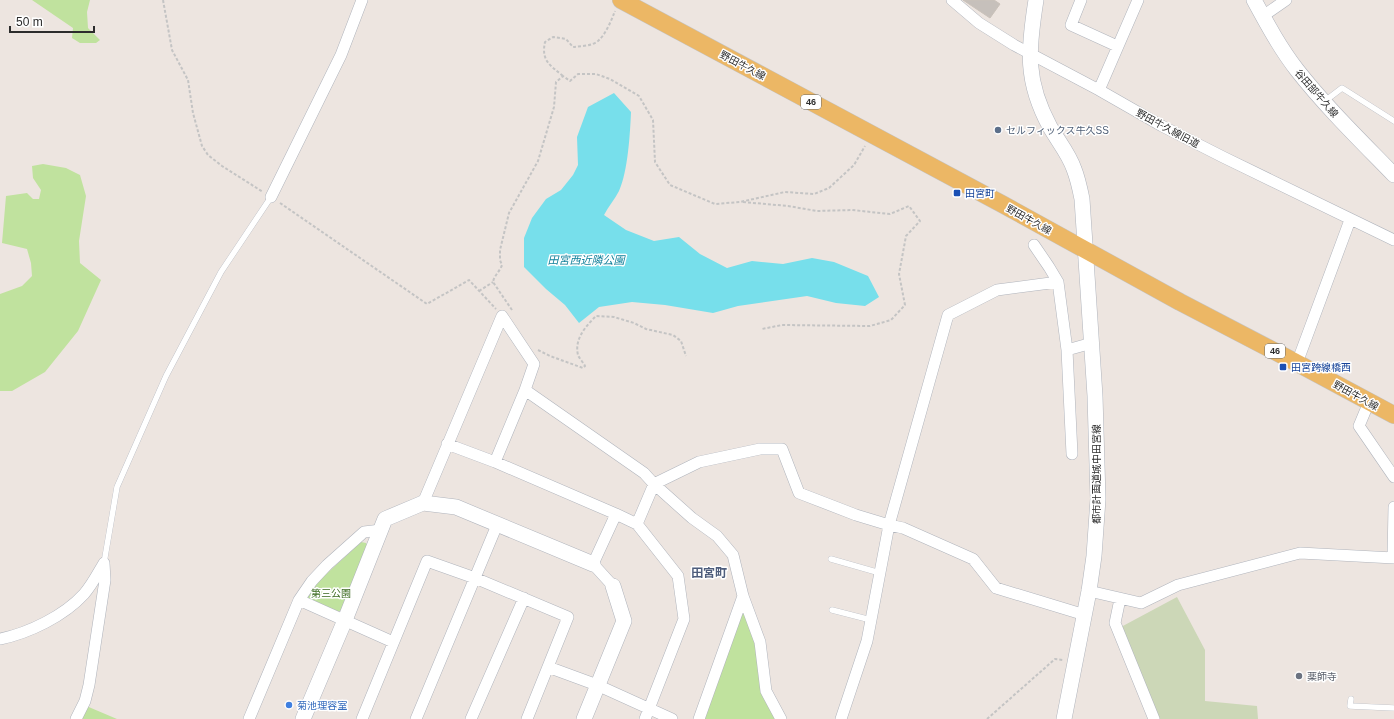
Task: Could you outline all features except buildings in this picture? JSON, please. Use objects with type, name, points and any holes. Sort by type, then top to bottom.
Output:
[{"type":"main road","name":"野田牛久線","points":[[619,3],[871,134],[1086,251],[1394,415]]},
{"type":"street","points":[[271,197],[341,55],[362,0]]},
{"type":"street","name":"野田牛久線旧道","points":[[952,0],[979,23],[1029,53],[1099,90],[1162,126],[1350,220],[1394,240]]},
{"type":"street","name":"都市計画道城中田宮線","points":[[1036,0],[1029,53],[1032,81],[1050,127],[1074,169],[1082,199],[1098,442],[1098,493],[1094,556],[1085,615],[1064,719]]},
{"type":"street","points":[[1081,0],[1071,25],[1117,46]]},
{"type":"street","points":[[1099,90],[1138,0]]},
{"type":"street","name":"谷田部牛久線","points":[[1254,0],[1281,47],[1297,70],[1324,102],[1394,175]]},
{"type":"street","points":[[1263,16],[1286,0]]},
{"type":"street","points":[[1298,363],[1350,220]]},
{"type":"street","points":[[1034,245],[1058,282],[1067,350],[1072,454]]},
{"type":"street","points":[[841,719],[867,641],[889,525],[948,315],[997,290],[1058,282]]},
{"type":"street","points":[[495,462],[525,390],[534,364],[502,316]]},
{"type":"street","points":[[423,503],[502,316]]},
{"type":"street","points":[[1067,350],[1092,343]]},
{"type":"street","points":[[525,390],[644,473],[692,518],[717,536],[733,555],[744,596],[760,642],[766,691],[781,719]]},
{"type":"street","points":[[1369,402],[1359,426],[1394,477]]},
{"type":"street","points":[[447,444],[495,462],[637,524],[678,576],[684,619],[645,719]]},
{"type":"street","points":[[637,524],[654,484],[700,462],[760,449],[782,449],[799,493],[856,515],[903,528],[973,559],[996,588],[1085,615]]},
{"type":"street","points":[[302,719],[345,620],[385,519],[423,503],[456,507],[594,564],[613,586],[624,621],[584,719]]},
{"type":"street","points":[[1089,591],[1141,603],[1178,585],[1300,553],[1394,558],[1394,507]]},
{"type":"street","points":[[594,564],[616,514]]},
{"type":"street","points":[[416,719],[497,525]]},
{"type":"street","points":[[249,719],[299,600],[312,581],[327,565],[364,532],[381,530]]},
{"type":"street","points":[[362,719],[427,561],[474,578],[568,616],[527,719]]},
{"type":"street","points":[[0,639],[28,631],[72,606],[84,593],[104,563]]},
{"type":"street","points":[[76,719],[85,701],[89,685],[105,580],[104,563]]},
{"type":"street","points":[[699,719],[744,596]]},
{"type":"street","points":[[471,719],[524,598]]},
{"type":"street","points":[[1120,599],[1115,623],[1154,719]]},
{"type":"street","points":[[299,600],[393,642]]},
{"type":"street","points":[[548,667],[597,685],[672,719]]},
{"type":"lane","points":[[1324,102],[1342,88],[1394,121]]},
{"type":"lane","points":[[104,563],[117,487],[166,376],[221,272],[271,197]]},
{"type":"lane","points":[[831,559],[880,573]]},
{"type":"lane","points":[[832,610],[871,620]]},
{"type":"lane","points":[[1351,699],[1350,706],[1394,708]]},
{"type":"path","points":[[163,0],[172,50],[188,80],[193,113],[202,146],[208,155],[222,166],[271,197],[427,304],[468,280],[502,316]]},
{"type":"path","points":[[619,3],[608,28],[598,42],[585,46],[573,47],[566,38],[553,37],[545,42],[543,51],[547,63],[570,81],[578,74],[596,74],[610,79],[639,96],[653,120],[655,162],[670,185],[715,204],[740,202],[785,192],[814,194],[829,188],[854,165],[871,134]]},
{"type":"path","points":[[479,291],[493,282],[493,278],[498,273],[502,265],[500,260],[500,250],[509,213],[538,161],[554,107],[556,82],[563,76]]},
{"type":"path","points":[[740,202],[788,206],[818,211],[852,210],[890,214],[909,206],[920,221],[906,236],[899,274],[905,305],[891,320],[870,326],[782,325],[762,329]]},
{"type":"path","points":[[493,282],[514,313]]},
{"type":"path","points":[[534,347],[550,356],[583,368],[585,366],[578,355],[578,340],[596,316],[614,317],[634,323],[646,329],[673,335],[681,341],[686,356]]},
{"type":"path","points":[[987,719],[1055,659],[1076,662]]},
{"type":"green space","points":[[32,0],[90,0],[87,12],[88,28],[100,40],[96,43],[80,43],[72,38],[73,28]]},
{"type":"green space","points":[[43,164],[66,168],[80,175],[86,196],[79,241],[80,263],[101,280],[78,331],[45,372],[12,391],[0,391],[0,294],[22,286],[32,276],[31,263],[27,249],[2,243],[6,196],[27,193],[33,199],[39,199],[41,190],[33,178],[32,166]]},
{"type":"green space","name":"第三公園","points":[[361,542],[366,543],[368,547],[342,609],[336,614],[308,602],[308,594],[310,589]]},
{"type":"green space","points":[[743,596],[766,691],[781,719],[699,719]]},
{"type":"green space","points":[[1177,597],[1205,650],[1205,701],[1257,706],[1258,719],[1156,719],[1121,627]]},
{"type":"green space","points":[[84,705],[117,719],[77,719]]},
{"type":"water","name":"田宮西近隣公園","points":[[614,93],[631,112],[629,141],[625,173],[622,183],[619,191],[604,215],[626,230],[654,241],[679,237],[700,254],[727,268],[752,261],[783,264],[812,258],[834,262],[868,276],[879,297],[865,306],[836,303],[807,296],[738,306],[713,313],[665,305],[632,302],[599,307],[579,323],[565,305],[524,267],[524,238],[532,218],[546,199],[561,190],[573,175],[578,165],[577,137],[588,107]]},
{"type":"place","name":"セルフィックス牛久SS","points":[[998,130]]},
{"type":"place","name":"田宮町","points":[[957,193]]},
{"type":"place","name":"田宮跨線橋西","points":[[1283,367]]},
{"type":"place","name":"薬師寺","points":[[1299,676]]},
{"type":"place","name":"菊池理容室","points":[[289,705]]},
{"type":"district","name":"田宮町","points":[[709,573]]}]
